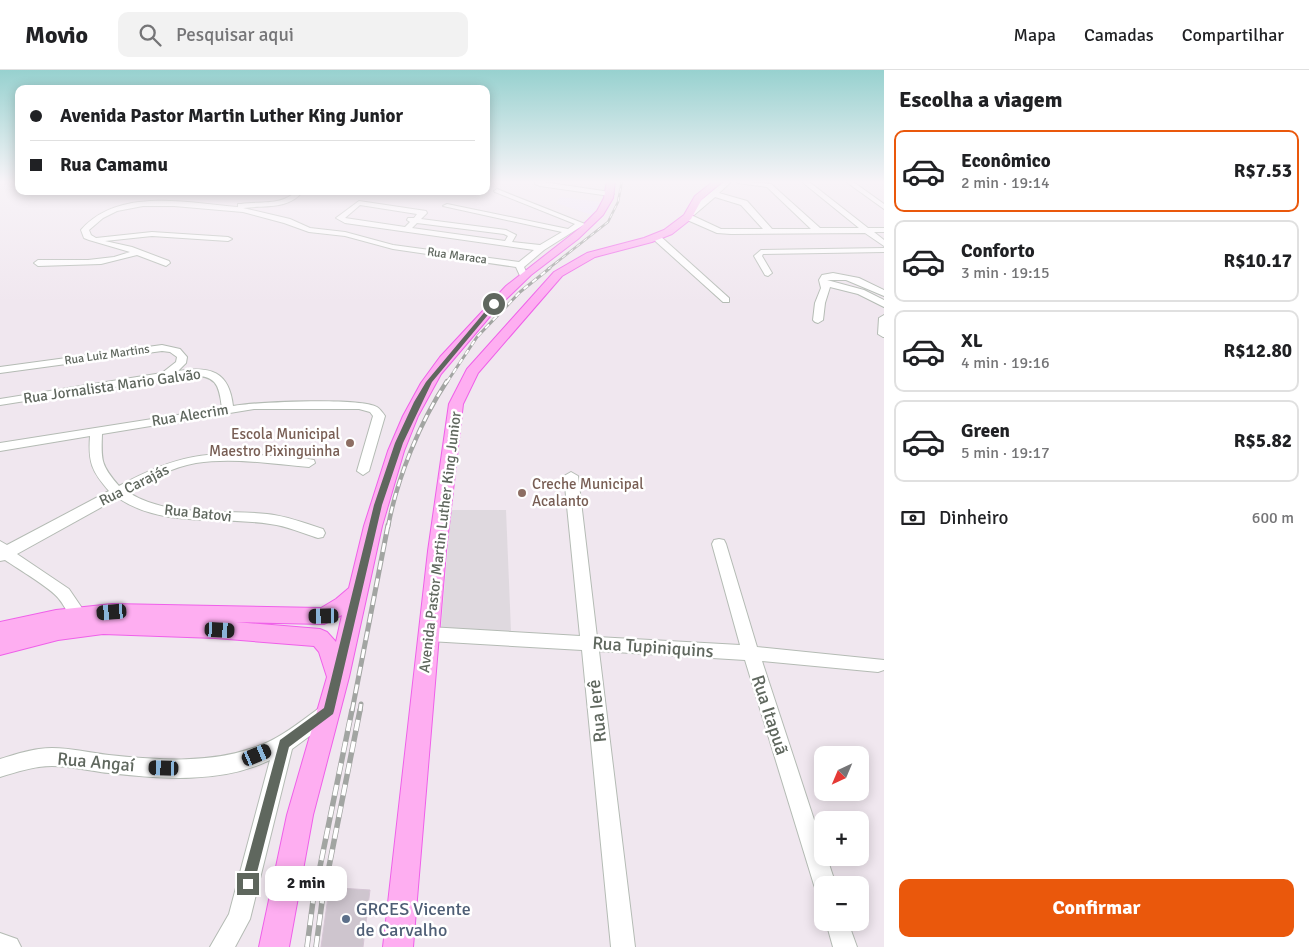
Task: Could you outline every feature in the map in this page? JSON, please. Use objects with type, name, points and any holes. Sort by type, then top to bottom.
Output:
[{"type":"main road","points":[[274,947],[279,911],[300,814],[338,677],[378,505],[399,443],[417,402],[429,382],[522,270],[587,227],[592,222]]},
{"type":"main road","name":"Avenida Pastor Martin Luther King Junior","points":[[398,947],[428,634],[456,404],[467,379],[558,274],[591,255],[656,237],[668,232],[680,222]]},
{"type":"main road","points":[[0,630],[78,614],[146,611],[324,616],[343,605],[359,590]]},
{"type":"main road","points":[[312,641],[327,630],[328,625],[324,616]]},
{"type":"main road","points":[[0,646],[37,635],[78,628],[125,625],[244,631],[312,641],[328,648],[338,677]]},
{"type":"street","name":"Rua Maraca","points":[[93,222],[89,225],[86,234],[94,240]]},
{"type":"street","name":"Rua Maraca","points":[[288,222],[309,230],[353,236],[393,247],[522,270]]},
{"type":"street","points":[[357,222],[509,239],[541,248]]},
{"type":"street","points":[[407,229],[415,222]]},
{"type":"street","points":[[424,222],[506,232],[509,239]]},
{"type":"street","points":[[523,222],[567,231]]},
{"type":"street","points":[[522,270],[541,248],[581,224],[576,222]]},
{"type":"street","points":[[704,222],[725,232],[884,230]]},
{"type":"street","points":[[760,222],[770,232]]},
{"type":"street","points":[[809,222],[818,230]]},
{"type":"street","points":[[857,222],[884,244]]},
{"type":"street","points":[[353,236],[376,225]]},
{"type":"street","points":[[135,228],[154,229],[167,234]]},
{"type":"street","points":[[94,240],[139,234],[167,234],[228,239]]},
{"type":"street","points":[[656,237],[726,300]]},
{"type":"street","points":[[94,240],[166,264]]},
{"type":"street","points":[[768,273],[758,256],[761,252],[884,250]]},
{"type":"street","points":[[38,263],[71,264],[124,257],[136,253]]},
{"type":"street","points":[[818,320],[820,303],[826,288],[824,283],[825,277],[838,276],[853,280],[884,293]]},
{"type":"street","points":[[824,283],[861,292],[884,304]]},
{"type":"street","points":[[883,334],[884,318]]},
{"type":"street","name":"Rua Luiz Martins","points":[[0,370],[150,349],[171,349],[182,358],[180,363],[163,377]]},
{"type":"street","name":"Rua Jornalista Mario Galvão","points":[[0,402],[190,372],[206,372],[214,374],[226,388],[228,409]]},
{"type":"street","name":"Rua Alecrim","points":[[0,447],[228,409],[270,405],[359,406],[374,410],[378,416],[363,471]]},
{"type":"street","name":"Rua Batovi","points":[[96,431],[96,458],[100,471],[118,492],[146,505],[175,512],[271,519],[318,533]]},
{"type":"street","name":"Rua Carajás","points":[[2,551],[160,470],[196,459],[228,458],[309,463]]},
{"type":"street","name":"Rua Ierê","points":[[571,476],[624,947]]},
{"type":"street","name":"Rua Itapuã","points":[[720,544],[750,653],[822,876]]},
{"type":"street","points":[[2,551],[64,593],[78,614]]},
{"type":"street","name":"Rua Tupiniquins","points":[[428,634],[750,653],[878,665]]},
{"type":"street","name":"Rua Angaí","points":[[0,768],[32,759],[52,758],[151,768],[204,768],[230,764],[284,744],[329,711]]},
{"type":"street","points":[[222,947],[238,919],[284,744]]},
{"type":"street","points":[[840,931],[845,947]]},
{"type":"street","points":[[0,945],[9,947]]},
{"type":"shaded area","points":[[451,510],[506,510],[511,631],[441,628]]},
{"type":"building","name":"GRCES Vicente de Carvalho","points":[[339,888],[370,890],[363,947],[321,947],[329,890]]},
{"type":"railway","points":[[548,269],[608,222]]},
{"type":"railway","points":[[447,382],[477,337],[520,292],[550,268]]},
{"type":"railway","points":[[388,527],[397,489],[411,451],[428,414],[447,381]]},
{"type":"railway","points":[[352,711],[388,525]]},
{"type":"railway","points":[[360,711],[361,704]]},
{"type":"railway","points":[[307,947],[313,901],[352,710]]},
{"type":"railway","points":[[316,947],[322,902],[360,710]]},
{"type":"place","name":"Escola Municipal Maestro Pixinguinha","points":[[350,443]]},
{"type":"place","name":"Creche Municipal Acalanto","points":[[522,493]]},
{"type":"place","name":"GRCES Vicente de Carvalho","points":[[346,919]]},
{"type":"route","points":[[248,884],[284,744],[329,711],[378,505],[399,443],[417,402],[429,382],[494,304]]}]
